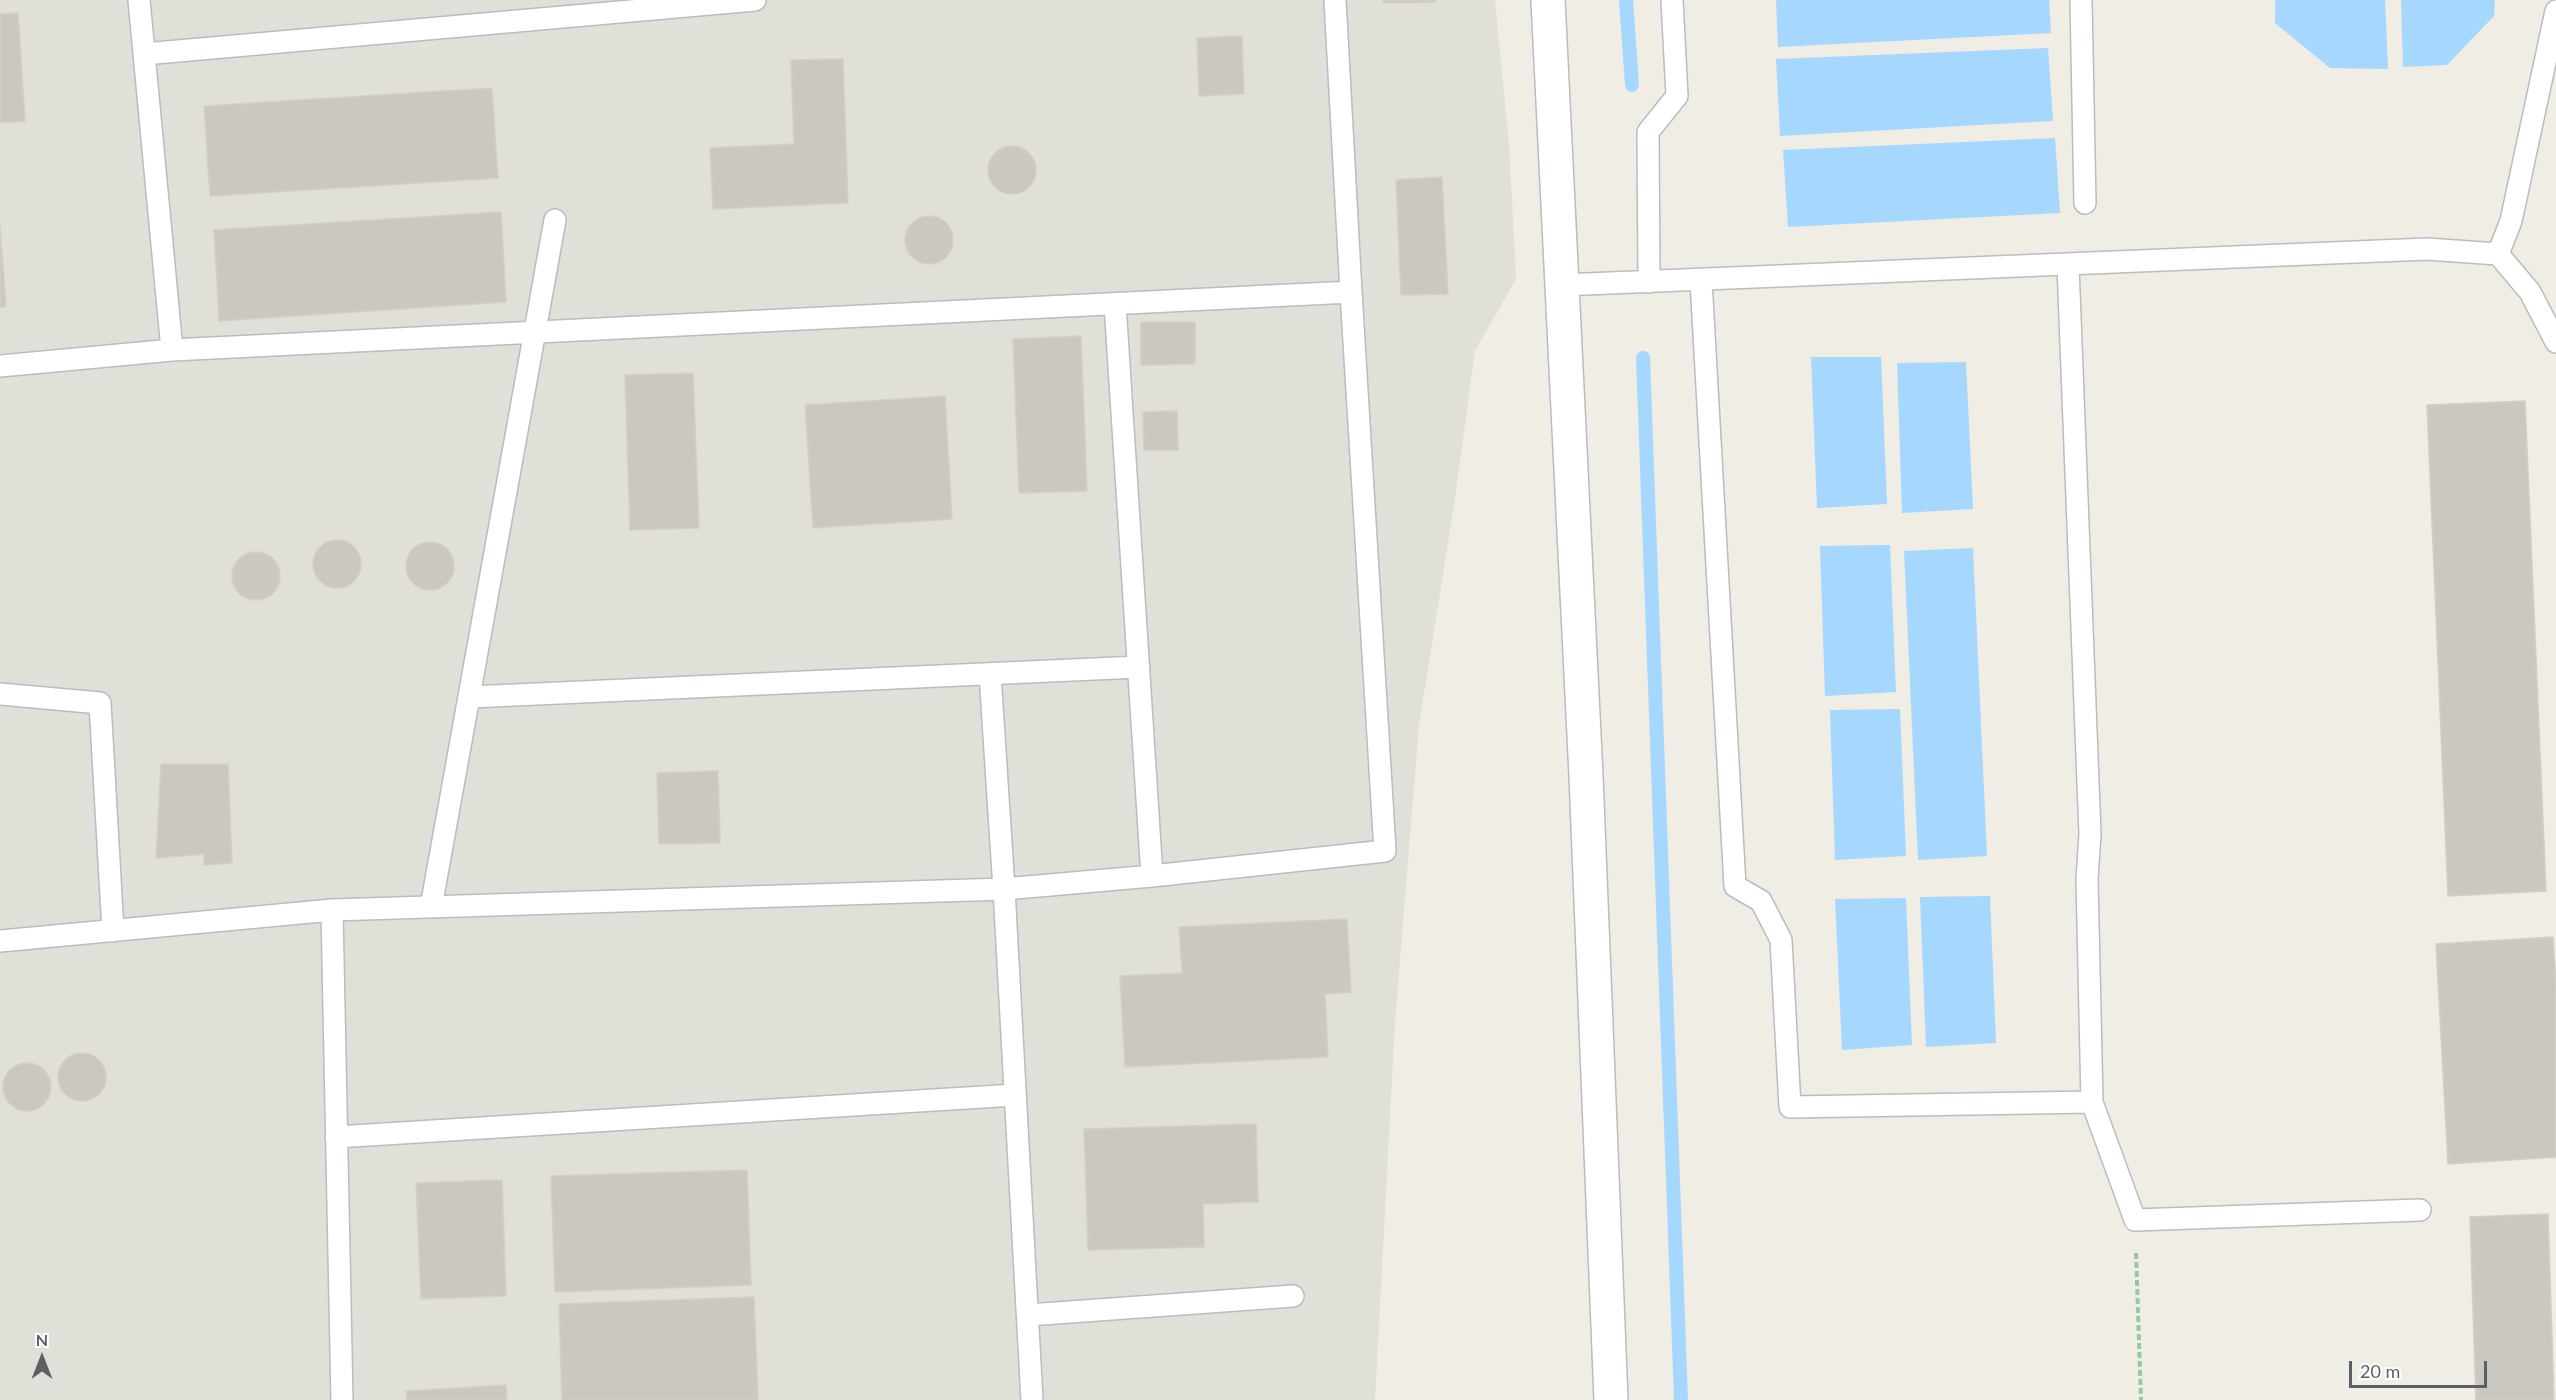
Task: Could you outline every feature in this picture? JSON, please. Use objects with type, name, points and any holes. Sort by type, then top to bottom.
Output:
[{"type":"street","points":[[1548,0],[1611,1400]]},
{"type":"lane","points":[[139,0],[172,350]]},
{"type":"lane","points":[[144,54],[594,7],[755,0]]},
{"type":"lane","points":[[0,941],[332,910],[1004,889],[1385,851],[1335,0]]},
{"type":"lane","points":[[1649,282],[1648,132],[1677,96],[1672,0]]},
{"type":"lane","points":[[2081,0],[2085,203]]},
{"type":"lane","points":[[2498,254],[2511,221],[2556,11]]},
{"type":"lane","points":[[431,907],[537,332],[555,220]]},
{"type":"lane","points":[[1562,285],[2068,266],[2427,249],[2498,254],[2530,292],[2556,342]]},
{"type":"lane","points":[[2068,266],[2090,834],[2087,879],[2092,1102],[2135,1220],[2420,1210]]},
{"type":"lane","points":[[1701,280],[1735,886],[1761,901],[1781,940],[1790,1107],[2092,1102]]},
{"type":"lane","points":[[0,366],[172,350],[1351,292]]},
{"type":"lane","points":[[1115,304],[1152,876]]},
{"type":"lane","points":[[470,697],[1138,667]]},
{"type":"lane","points":[[990,674],[1032,1400]]},
{"type":"lane","points":[[0,694],[100,703],[113,931]]},
{"type":"lane","points":[[332,910],[342,1400]]},
{"type":"lane","points":[[336,1137],[1015,1095]]},
{"type":"lane","points":[[1028,1315],[1293,1296]]},
{"type":"path","points":[[2135,1220],[2141,1400]]},
{"type":"shaded area","points":[[0,0],[1495,0],[1509,144],[1516,279],[1475,351],[1454,505],[1419,725],[1395,1021],[1375,1400],[0,1400]]},
{"type":"water","points":[[1776,0],[2049,0],[2051,33],[1778,47]]},
{"type":"water","points":[[2275,0],[2385,0],[2388,69],[2330,68],[2275,23]]},
{"type":"water","points":[[2401,0],[2495,0],[2494,16],[2447,65],[2403,67]]},
{"type":"water","points":[[2048,48],[2053,121],[1780,136],[1776,59]]},
{"type":"water","points":[[2055,138],[2060,213],[1788,227],[1783,150]]},
{"type":"water","points":[[1811,357],[1881,357],[1887,504],[1817,508]]},
{"type":"water","points":[[1966,362],[1973,509],[1902,513],[1897,363]]},
{"type":"water","points":[[1890,545],[1896,692],[1825,696],[1820,546]]},
{"type":"water","points":[[1973,548],[1987,856],[1918,860],[1904,551]]},
{"type":"water","points":[[1900,709],[1906,856],[1835,860],[1830,710]]},
{"type":"water","points":[[1990,896],[1996,1043],[1926,1047],[1920,897]]},
{"type":"water","points":[[1906,898],[1912,1045],[1842,1050],[1835,899]]},
{"type":"building","points":[[1383,0],[1435,0],[1435,2],[1383,3]]},
{"type":"building","points":[[18,13],[25,121],[0,123],[0,14]]},
{"type":"building","points":[[1242,36],[1244,94],[1199,96],[1197,38]]},
{"type":"building","points":[[843,59],[848,203],[713,209],[710,148],[794,144],[791,60]]},
{"type":"building","points":[[492,88],[498,178],[210,196],[204,106]]},
{"type":"building","points":[[1007,146],[1017,146],[1029,153],[1036,165],[1036,175],[1029,187],[1017,194],[1007,194],[992,183],[988,175],[988,165],[999,150]]},
{"type":"building","points":[[1442,177],[1448,294],[1401,295],[1396,180]]},
{"type":"building","points":[[501,212],[506,302],[219,321],[214,230]]},
{"type":"building","points":[[924,216],[934,216],[946,223],[953,235],[953,245],[946,257],[934,264],[924,264],[909,253],[905,245],[905,235],[916,220]]},
{"type":"building","points":[[0,226],[6,307],[0,307]]},
{"type":"building","points":[[1141,322],[1195,322],[1195,364],[1141,365]]},
{"type":"building","points":[[1081,336],[1087,491],[1019,493],[1013,339]]},
{"type":"building","points":[[693,373],[699,528],[630,530],[625,375]]},
{"type":"building","points":[[945,396],[952,519],[813,528],[805,405]]},
{"type":"building","points":[[2525,401],[2546,891],[2448,896],[2427,405]]},
{"type":"building","points":[[1177,411],[1178,450],[1144,450],[1143,412]]},
{"type":"building","points":[[337,540],[354,547],[361,564],[354,581],[337,588],[320,581],[313,564],[320,547]]},
{"type":"building","points":[[425,542],[435,542],[447,549],[454,561],[454,571],[447,583],[435,590],[425,590],[410,579],[406,571],[406,561],[417,546]]},
{"type":"building","points":[[256,552],[273,559],[280,576],[273,593],[256,600],[239,593],[232,576],[239,559]]},
{"type":"building","points":[[161,764],[228,764],[232,863],[204,865],[204,854],[156,858]]},
{"type":"building","points":[[718,771],[720,843],[659,844],[657,773]]},
{"type":"building","points":[[1347,919],[1351,992],[1325,994],[1328,1057],[1125,1067],[1120,976],[1182,973],[1179,927]]},
{"type":"building","points":[[2553,937],[2556,985],[2556,1157],[2448,1164],[2436,944]]},
{"type":"building","points":[[82,1053],[99,1060],[106,1077],[99,1094],[82,1101],[65,1094],[58,1077],[65,1060]]},
{"type":"building","points":[[22,1063],[32,1063],[44,1070],[51,1082],[51,1092],[44,1104],[32,1111],[22,1111],[7,1100],[3,1092],[3,1082],[14,1067]]},
{"type":"building","points":[[1256,1124],[1258,1202],[1203,1204],[1204,1247],[1088,1250],[1084,1129]]},
{"type":"building","points":[[747,1170],[751,1285],[555,1292],[551,1176]]},
{"type":"building","points":[[502,1180],[506,1296],[421,1299],[416,1183]]},
{"type":"building","points":[[2548,1214],[2554,1400],[2476,1400],[2470,1217]]},
{"type":"building","points":[[754,1297],[758,1400],[562,1400],[559,1304]]},
{"type":"building","points":[[506,1385],[507,1400],[407,1400],[406,1391]]},
{"type":"waterway","points":[[1626,0],[1632,85]]},
{"type":"waterway","points":[[1643,358],[1681,1400]]}]
